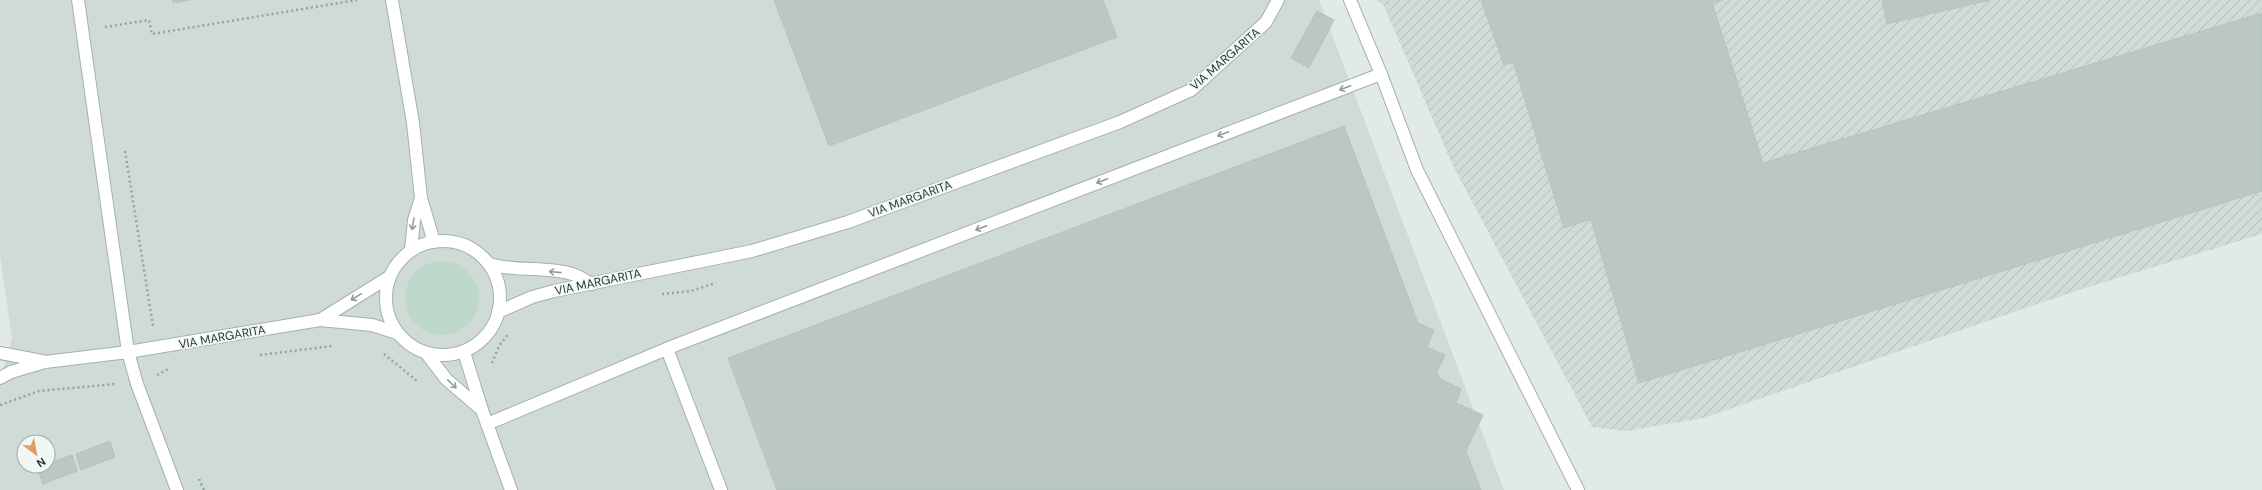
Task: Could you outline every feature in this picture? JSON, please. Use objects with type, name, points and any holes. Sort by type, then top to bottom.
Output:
[{"type":"lane","points":[[78,0],[128,352],[177,490]]},
{"type":"lane","points":[[392,0],[413,123],[421,198],[434,242]]},
{"type":"lane","name":"VIA MARGARITA","points":[[498,312],[539,295],[752,251],[848,222],[1120,122],[1191,90],[1266,22],[1278,0]]},
{"type":"lane","points":[[1350,0],[1381,74],[1417,170],[1578,490]]},
{"type":"lane","points":[[487,424],[667,349],[1381,74]]},
{"type":"lane","points":[[411,250],[414,220],[421,198]]},
{"type":"lane","points":[[449,241],[465,245],[479,253],[489,264],[497,279],[500,295],[498,312],[491,329],[483,338],[464,352],[446,355],[428,354],[410,346],[397,333],[387,312],[385,300],[390,277],[395,267],[411,250],[434,242],[449,241]]},
{"type":"lane","points":[[489,264],[508,269],[554,271],[573,274],[592,284]]},
{"type":"lane","points":[[320,320],[390,277]]},
{"type":"lane","name":"VIA MARGARITA","points":[[0,378],[11,372],[45,362],[157,348],[320,320],[372,325],[397,333]]},
{"type":"lane","points":[[667,349],[721,490]]},
{"type":"lane","points":[[464,352],[482,410],[511,490]]},
{"type":"lane","name":"VIA MARGARITA","points":[[0,353],[45,362]]},
{"type":"lane","points":[[428,354],[446,379],[482,410]]},
{"type":"path","points":[[83,33],[139,20],[149,20],[152,34],[357,0]]},
{"type":"path","points":[[124,146],[157,348],[160,375]]},
{"type":"path","points":[[199,477],[204,490]]},
{"type":"shaded area","points":[[0,0],[1319,0],[1504,490],[0,490],[0,380],[12,338],[0,255]]},
{"type":"shaded area","points":[[1378,0],[2262,0],[2262,234],[2082,289],[1703,418],[1626,431],[1592,427],[1453,166],[1384,6]]},
{"type":"green space","points":[[442,261],[463,267],[473,277],[479,298],[473,319],[463,329],[442,335],[421,329],[411,319],[405,298],[411,277],[421,267]]},
{"type":"building","points":[[173,0],[190,0],[173,3]]},
{"type":"building","points":[[774,0],[1103,0],[1117,37],[829,146]]},
{"type":"building","points":[[1481,0],[1723,0],[1504,65]]},
{"type":"building","points":[[1882,0],[1990,0],[1887,24]]},
{"type":"building","points":[[1712,3],[1763,163],[2262,13],[2262,191],[1639,383],[1591,219],[1564,228],[1513,61]]},
{"type":"building","points":[[1317,11],[1334,20],[1309,68],[1291,58]]},
{"type":"building","points":[[1344,126],[1418,323],[1434,330],[1427,347],[1445,355],[1437,372],[1439,378],[1461,389],[1456,403],[1483,415],[1466,451],[1481,490],[777,490],[728,358]]},
{"type":"building","points":[[110,441],[115,457],[81,470],[76,454]]},
{"type":"building","points":[[72,455],[77,471],[43,484],[39,474],[56,474],[56,461]]}]
